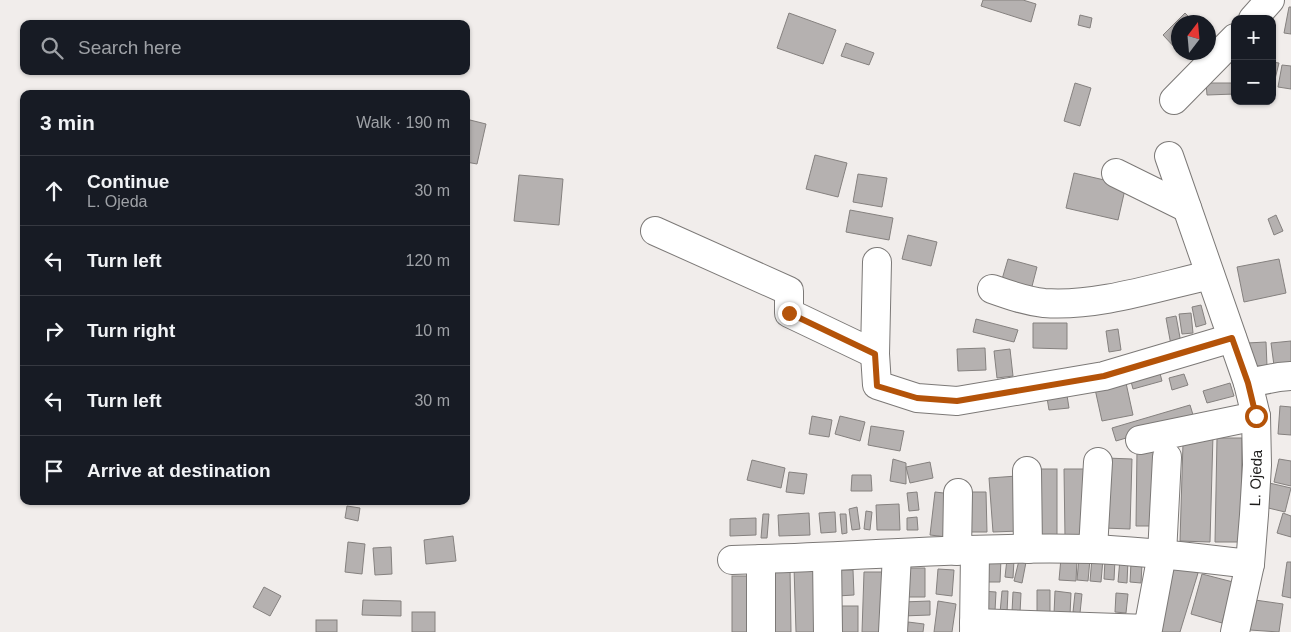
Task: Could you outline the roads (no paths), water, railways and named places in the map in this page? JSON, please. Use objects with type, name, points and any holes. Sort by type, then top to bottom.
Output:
[{"type":"street","points":[[1257,15],[1270,0]]},
{"type":"street","points":[[1174,100],[1231,42]]},
{"type":"street","name":"L. Ojeda","points":[[1169,156],[1248,383],[1256,416],[1257,465],[1250,564],[1235,632]]},
{"type":"street","points":[[1116,173],[1187,208]]},
{"type":"street","points":[[655,231],[789,291],[789,313],[875,354]]},
{"type":"street","points":[[877,262],[875,354],[877,386],[917,398],[957,401],[1104,376],[1232,338]]},
{"type":"street","points":[[992,289],[1021,299],[1043,303],[1093,302],[1210,275]]},
{"type":"street","points":[[1248,383],[1291,376]]},
{"type":"street","points":[[1140,440],[1256,416]]},
{"type":"street","points":[[958,493],[974,627],[1148,629],[1162,554],[1168,457]]},
{"type":"street","points":[[1093,550],[1098,462]]},
{"type":"street","points":[[1027,470],[1028,549]]},
{"type":"street","points":[[732,560],[1028,549],[1162,554],[1250,564]]},
{"type":"street","points":[[893,632],[897,554]]},
{"type":"street","points":[[827,557],[828,632]]},
{"type":"street","points":[[761,560],[761,632]]}]
